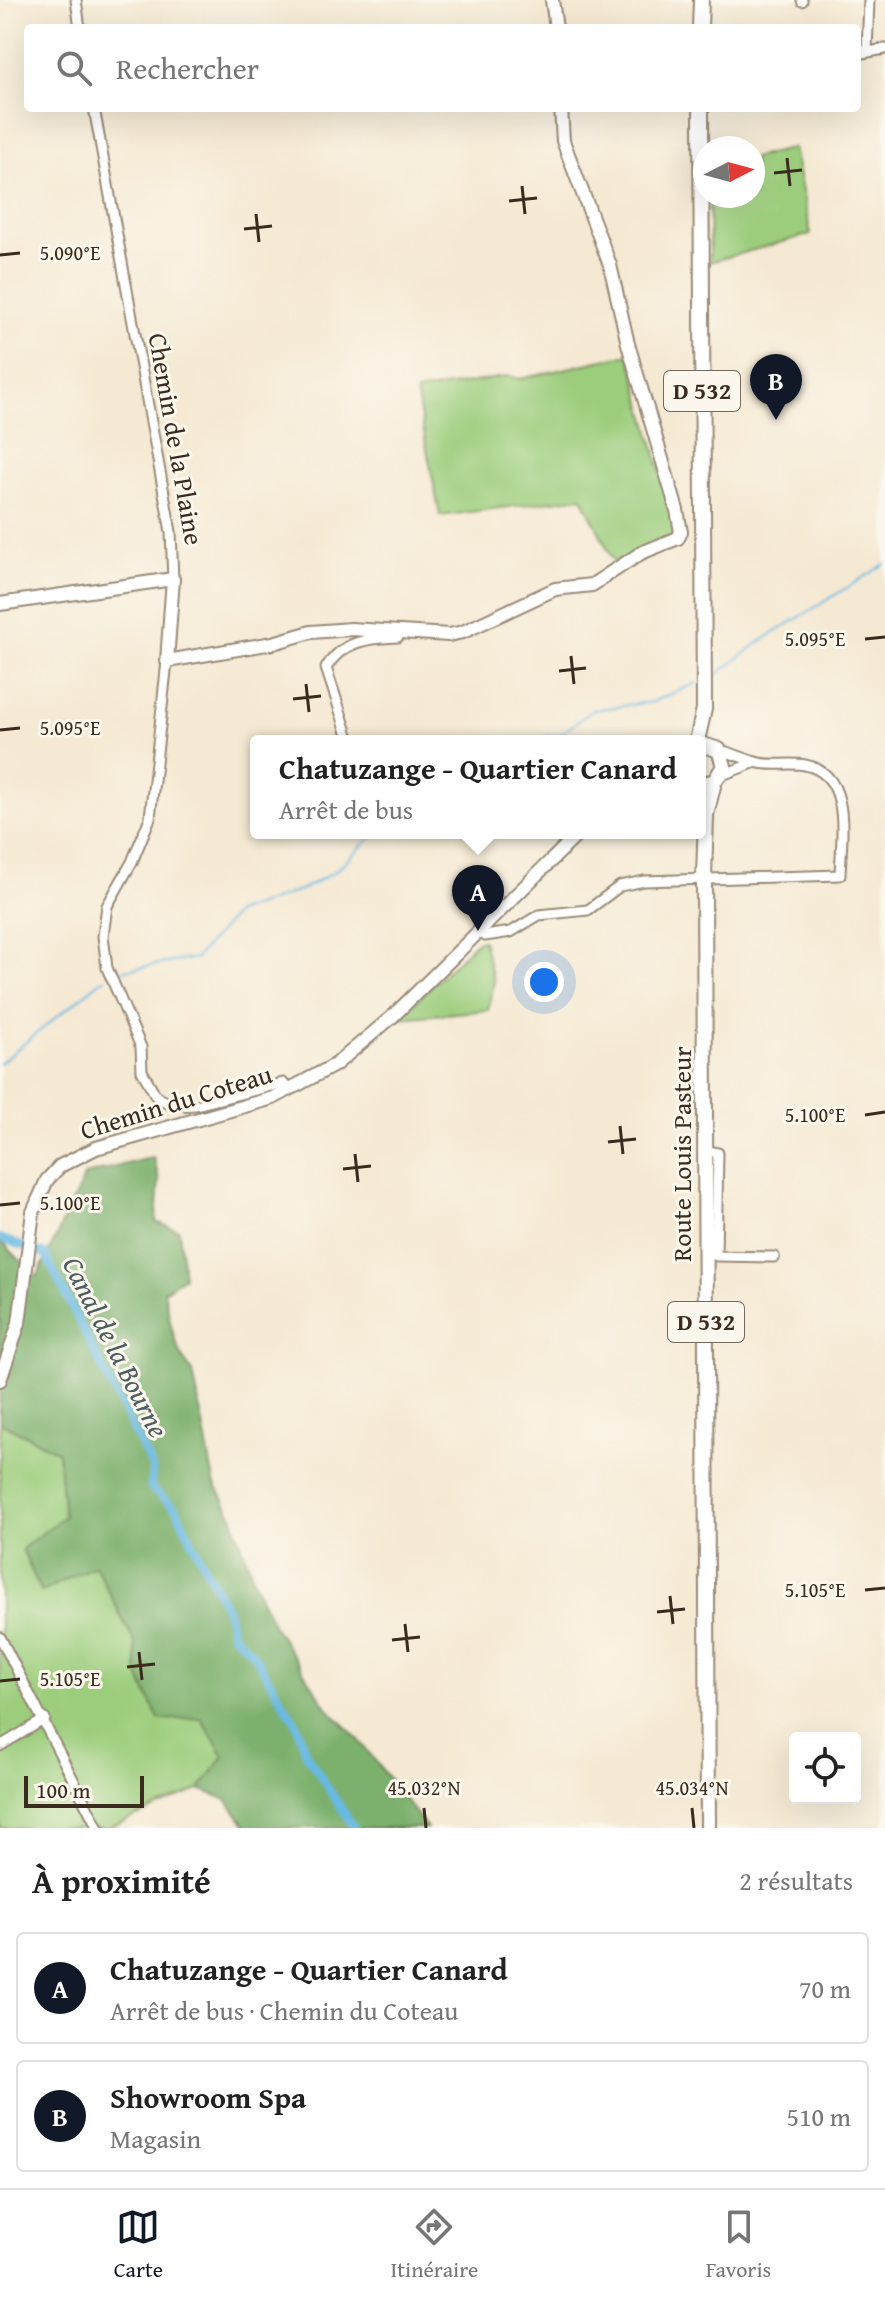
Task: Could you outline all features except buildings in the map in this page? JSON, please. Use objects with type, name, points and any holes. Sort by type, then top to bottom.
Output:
[{"type":"main road","points":[[700,24],[701,0]]},
{"type":"main road","name":"D 532","points":[[700,735],[704,709],[701,112]]},
{"type":"main road","name":"D 532","points":[[704,709],[717,748]]},
{"type":"main road","points":[[706,744],[717,748],[724,762],[712,780]]},
{"type":"main road","name":"Route Louis Pasteur","points":[[706,815],[712,780]]},
{"type":"main road","name":"Route Louis Pasteur","points":[[705,839],[708,1828]]},
{"type":"street","points":[[76,0],[79,24]]},
{"type":"street","points":[[552,0],[555,24]]},
{"type":"street","points":[[869,0],[862,53],[885,49]]},
{"type":"street","name":"Chemin de la Plaine","points":[[95,112],[171,532],[173,579],[150,818],[132,862],[107,906],[103,936],[107,968],[141,1047],[142,1071],[156,1096],[173,1106],[196,1105],[283,1083],[289,1091]]},
{"type":"street","points":[[348,735],[326,673],[336,652],[346,645],[463,632],[555,589],[592,585],[641,553],[678,538],[681,532],[628,344],[610,265],[563,141],[561,112]]},
{"type":"street","points":[[0,604],[173,579]]},
{"type":"street","points":[[167,661],[273,643],[311,632],[351,629],[416,635]]},
{"type":"street","points":[[478,931],[485,936],[497,935],[526,925],[539,915],[588,910],[620,886],[665,878],[840,875],[841,815],[831,782],[807,765],[756,762],[717,748]]},
{"type":"street","points":[[712,780],[756,762]]},
{"type":"street","name":"Chemin du Coteau","points":[[0,1380],[19,1323],[33,1212],[47,1180],[60,1166],[77,1156],[289,1091],[335,1065],[359,1047],[573,839]]},
{"type":"street","points":[[706,1150],[718,1153],[716,1256],[774,1257]]},
{"type":"street","points":[[0,1637],[45,1719],[98,1828]]},
{"type":"street","points":[[0,1746],[45,1719]]},
{"type":"green space","points":[[793,148],[811,234],[710,262],[709,208],[765,208],[765,155]]},
{"type":"green space","points":[[629,354],[677,533],[616,566],[582,497],[440,516],[416,392],[509,376],[520,379]]},
{"type":"green space","points":[[483,940],[494,982],[488,1010],[399,1018],[476,942]]},
{"type":"green space","points":[[153,1157],[159,1179],[156,1222],[179,1230],[184,1277],[164,1291],[171,1323],[181,1354],[193,1372],[214,1482],[231,1513],[257,1590],[276,1630],[329,1710],[356,1736],[427,1828],[248,1828],[227,1800],[200,1789],[224,1756],[201,1718],[159,1720],[138,1674],[135,1643],[95,1565],[41,1592],[22,1549],[64,1516],[58,1452],[0,1422],[0,1240],[37,1277],[85,1175]]},
{"type":"green space","points":[[0,1422],[58,1452],[64,1516],[42,1591],[95,1565],[135,1643],[138,1674],[201,1718],[224,1756],[200,1789],[109,1828],[0,1828]]},
{"type":"waterway","points":[[711,679],[761,641],[885,564]]},
{"type":"waterway","points":[[552,735],[562,733],[593,710],[652,702],[697,683]]},
{"type":"waterway","points":[[119,971],[196,958],[236,913],[301,890],[334,872],[370,839]]},
{"type":"waterway","points":[[0,1063],[105,978]]},
{"type":"waterway","name":"Canal de la Bourne","points":[[0,1238],[45,1254],[152,1467],[151,1488],[176,1509],[227,1611],[232,1634],[252,1652],[296,1723],[306,1754],[354,1828]]},
{"type":"place","name":"Showroom Spa","points":[[776,420]]},
{"type":"place","name":"Chatuzange - Quartier Canard","points":[[478,931]]}]
